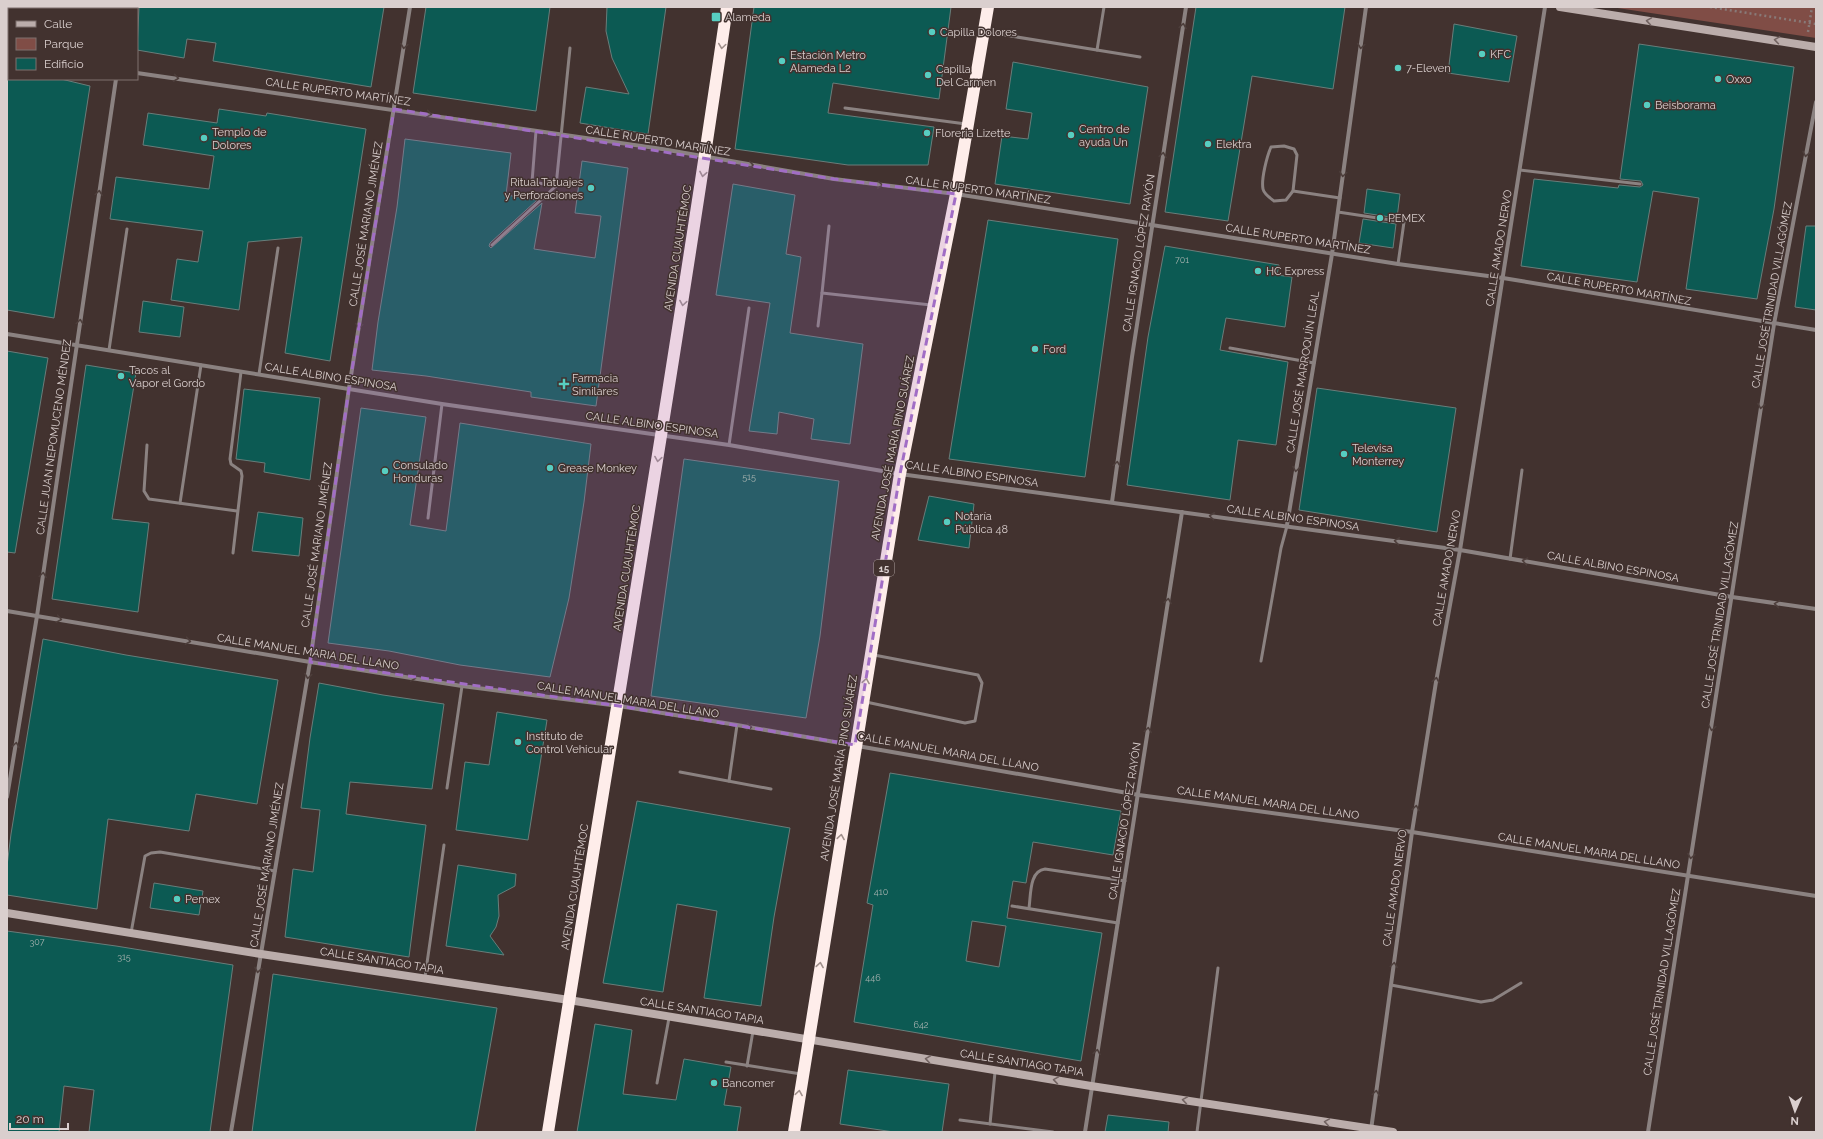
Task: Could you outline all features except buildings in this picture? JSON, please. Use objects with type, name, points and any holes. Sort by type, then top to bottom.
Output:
[{"type":"highway","name":"AVENIDA CUAUHTÉMOC","points":[[548,1132],[614,726],[619,706],[706,158],[728,7]]},
{"type":"highway","name":"AVENIDA JOSÉ MARÍA PINO SUÁREZ","points":[[794,1132],[855,745],[900,474],[956,194],[988,7]]},
{"type":"street","name":"CALLE JOSÉ MARIANO JIMÉNEZ","points":[[231,1132],[310,662],[348,388],[410,7]]},
{"type":"street","name":"CALLE IGNACIO LÓPEZ RAYÓN","points":[[1112,502],[1132,357],[1186,7]]},
{"type":"street","name":"CALLE JOSÉ MARROQUÍN LEAL","points":[[1287,526],[1332,254],[1366,7]]},
{"type":"street","name":"CALLE AMADO NERVO","points":[[1371,1130],[1412,832],[1436,682],[1460,550],[1546,7]]},
{"type":"street","points":[[1560,7],[1816,46]]},
{"type":"street","name":"CALLE RUPERTO MARTÍNEZ","points":[[138,73],[562,134],[834,179],[956,194],[1332,254],[1503,278],[1816,330]]},
{"type":"street","name":"CALLE JUAN NEPOMUCENO MÉNDEZ","points":[[7,797],[37,616],[116,80]]},
{"type":"street","name":"CALLE JOSÉ TRINIDAD VILLAGÓMEZ","points":[[1648,1132],[1774,324],[1816,102]]},
{"type":"street","name":"CALLE ALBINO ESPINOSA","points":[[7,334],[442,404],[729,445],[900,474],[1460,550],[1816,610]]},
{"type":"street","name":"CALLE IGNACIO LÓPEZ RAYÓN","points":[[1085,1132],[1139,795],[1182,512]]},
{"type":"street","name":"CALLE MANUEL MARIA DEL LLANO","points":[[7,611],[462,686],[619,706],[737,725],[1139,795],[1412,832],[1816,896]]},
{"type":"street","name":"CALLE SANTIAGO TAPIA","points":[[7,913],[131,934],[569,1000],[1092,1086],[1371,1130],[1393,1132]]},
{"type":"lane","points":[[1097,50],[1104,7]]},
{"type":"lane","points":[[984,32],[1140,57]]},
{"type":"lane","points":[[492,245],[556,186],[570,48]]},
{"type":"lane","points":[[845,108],[968,125]]},
{"type":"lane","points":[[536,131],[532,182],[556,186]]},
{"type":"lane","points":[[1284,146],[1294,149],[1297,155],[1293,191],[1286,200],[1274,201],[1266,195],[1263,189],[1267,156],[1271,147],[1284,146]]},
{"type":"lane","points":[[1520,170],[1640,184]]},
{"type":"lane","points":[[1293,191],[1340,198]]},
{"type":"lane","points":[[1338,212],[1404,222],[1398,264]]},
{"type":"lane","points":[[818,326],[829,226]]},
{"type":"lane","points":[[109,350],[127,229]]},
{"type":"lane","points":[[260,374],[278,248]]},
{"type":"lane","points":[[822,293],[933,306]]},
{"type":"lane","points":[[729,445],[749,308]]},
{"type":"lane","points":[[1230,348],[1314,364]]},
{"type":"lane","points":[[180,503],[201,365]]},
{"type":"lane","points":[[233,553],[242,474],[230,461],[241,372]]},
{"type":"lane","points":[[428,518],[442,404]]},
{"type":"lane","points":[[148,445],[145,495],[152,500],[237,511]]},
{"type":"lane","points":[[1510,559],[1522,470]]},
{"type":"lane","points":[[1261,661],[1281,548],[1287,526]]},
{"type":"lane","points":[[862,702],[965,723],[975,721],[982,683],[978,675],[870,654]]},
{"type":"lane","points":[[447,788],[462,686]]},
{"type":"lane","points":[[729,781],[737,725]]},
{"type":"lane","points":[[680,772],[771,789]]},
{"type":"lane","points":[[424,979],[444,845]]},
{"type":"lane","points":[[131,934],[146,856],[151,852],[160,852],[275,871]]},
{"type":"lane","points":[[1029,908],[1034,874],[1039,870],[1045,869],[1125,881]]},
{"type":"lane","points":[[1012,906],[1118,923]]},
{"type":"lane","points":[[1197,1132],[1202,1103],[1218,968]]},
{"type":"lane","points":[[1391,985],[1481,1002],[1492,1000],[1521,983]]},
{"type":"lane","points":[[657,1083],[669,1017]]},
{"type":"lane","points":[[747,1066],[753,1031]]},
{"type":"lane","points":[[726,1062],[802,1074]]},
{"type":"lane","points":[[990,1124],[995,1070]]},
{"type":"lane","points":[[960,1120],[1053,1132]]},
{"type":"path","points":[[1710,7],[1816,24]]},
{"type":"path","points":[[1806,45],[1812,7]]},
{"type":"highlighted area","points":[[394,109],[834,179],[956,194],[900,474],[855,745],[619,706],[310,662],[349,388]]},
{"type":"green space","points":[[1611,7],[1816,7],[1816,38]]},
{"type":"place","name":"Alameda","points":[[716,17]]},
{"type":"place","name":"Capilla Dolores","points":[[932,32]]},
{"type":"place","name":"KFC","points":[[1482,54]]},
{"type":"place","name":"Estación Metro Alameda L2","points":[[782,61]]},
{"type":"place","name":"7-Eleven","points":[[1398,68]]},
{"type":"place","name":"Capilla Del Carmen","points":[[928,75]]},
{"type":"place","name":"Oxxo","points":[[1718,79]]},
{"type":"place","name":"Beisborama","points":[[1647,105]]},
{"type":"place","name":"Floreria Lizette","points":[[927,133]]},
{"type":"place","name":"Centro de ayuda Un","points":[[1071,135]]},
{"type":"place","name":"Templo de Dolores","points":[[204,138]]},
{"type":"place","name":"Elektra","points":[[1208,144]]},
{"type":"place","name":"Ritual Tatuajes y Perforaciones","points":[[591,188]]},
{"type":"place","name":"PEMEX","points":[[1380,218]]},
{"type":"place","name":"HC Express","points":[[1258,271]]},
{"type":"place","name":"Ford","points":[[1035,349]]},
{"type":"place","name":"Tacos al Vapor el Gordo","points":[[121,376]]},
{"type":"place","name":"Farmacia Similares","points":[[564,384]]},
{"type":"place","name":"Televisa Monterrey","points":[[1344,454]]},
{"type":"place","name":"Grease Monkey","points":[[550,468]]},
{"type":"place","name":"Consulado Honduras","points":[[385,471]]},
{"type":"place","name":"Notaría Pública 48","points":[[947,522]]},
{"type":"place","name":"Instituto de Control Vehicular","points":[[518,742]]},
{"type":"place","name":"Pemex","points":[[177,899]]},
{"type":"place","name":"Bancomer","points":[[714,1083]]}]
